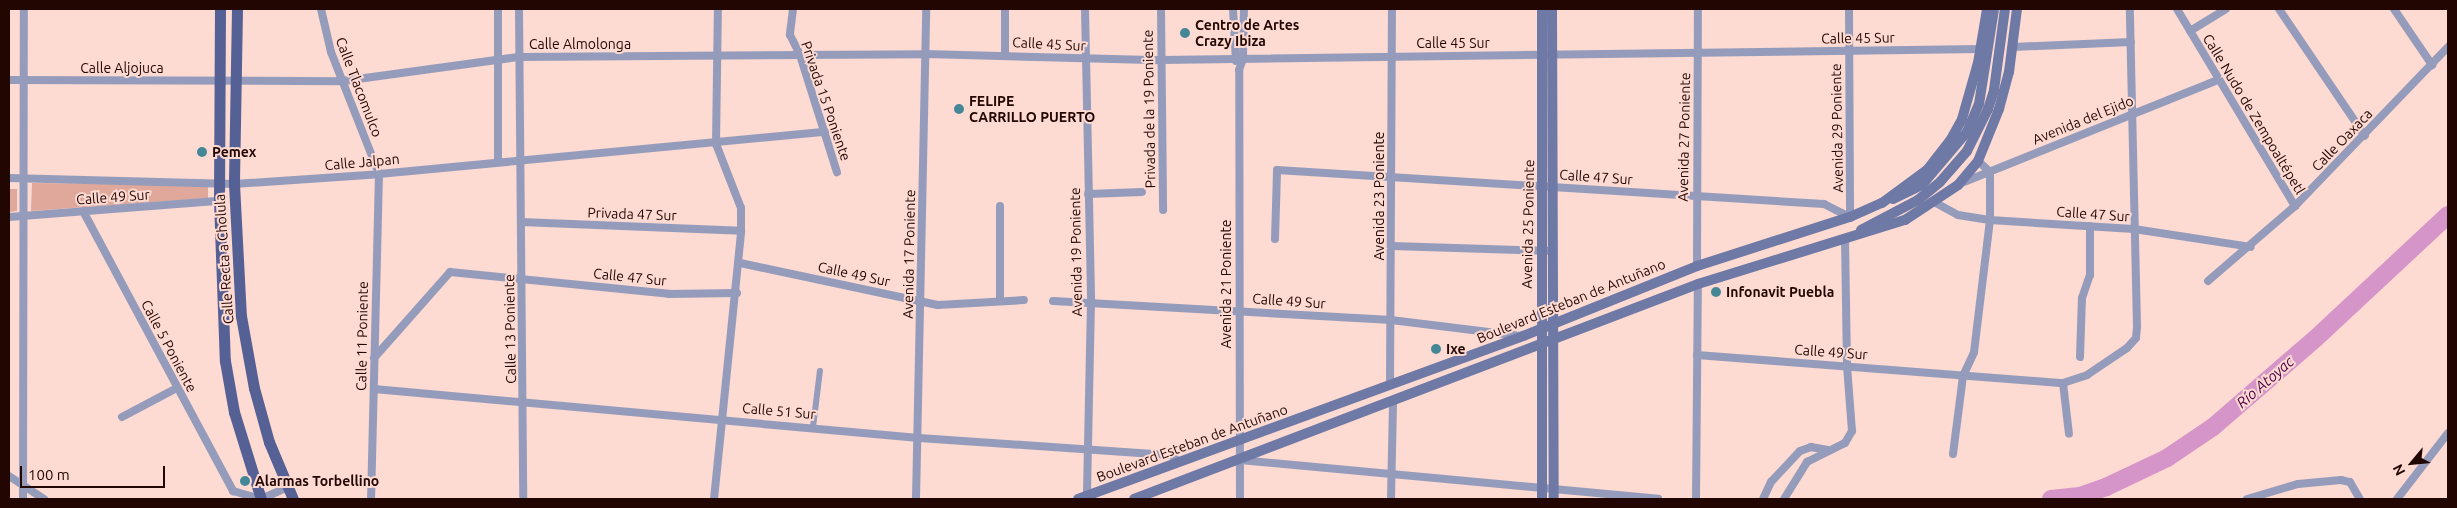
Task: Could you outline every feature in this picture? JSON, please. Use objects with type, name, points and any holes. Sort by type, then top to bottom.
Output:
[{"type":"main road","name":"Calle Recta a Cholula","points":[[220,9],[219,201],[225,361],[234,412],[261,499]]},
{"type":"main road","name":"Calle Recta a Cholula","points":[[237,9],[234,184],[241,316],[254,388],[269,442],[293,499]]},
{"type":"main road","name":"Avenida 25 Poniente","points":[[1542,9],[1548,56]]},
{"type":"main road","name":"Avenida 25 Poniente","points":[[1552,9],[1548,56],[1548,186],[1552,251],[1554,499]]},
{"type":"main road","points":[[1882,203],[1927,170],[1950,141],[1962,119],[1980,49],[1987,9]]},
{"type":"main road","points":[[1882,203],[1910,193],[1944,163],[1967,132],[1979,104],[1994,9]]},
{"type":"main road","points":[[1845,238],[1918,200],[1953,169],[1967,151],[1988,109],[2005,9]]},
{"type":"main road","points":[[1134,499],[1393,403],[1698,284],[1905,220],[1936,202],[1958,185],[1978,160],[2000,109],[2013,47],[2017,9]]},
{"type":"main road","name":"Avenida 25 Poniente","points":[[1542,499],[1541,252],[1548,186]]},
{"type":"main road","name":"Boulevard Esteban de Antuñano","points":[[1083,498],[1523,336],[1697,266],[1850,217],[1882,203]]},
{"type":"street","points":[[23,499],[24,9]]},
{"type":"street","name":"Calle Tlacomulco","points":[[321,9],[324,30],[379,174]]},
{"type":"street","points":[[498,9],[498,160]]},
{"type":"street","name":"Calle 13 Poniente","points":[[519,9],[519,159],[524,401],[523,499]]},
{"type":"street","points":[[714,499],[721,418],[737,293],[741,231],[741,208],[716,144],[715,57],[718,9]]},
{"type":"street","name":"Privada 15 Poniente","points":[[793,9],[790,35],[800,55],[837,172]]},
{"type":"street","name":"Avenida 17 Poniente","points":[[916,499],[919,438],[926,9]]},
{"type":"street","points":[[1005,54],[1006,9]]},
{"type":"street","name":"Avenida 19 Poniente","points":[[1083,498],[1087,450],[1090,302],[1085,9]]},
{"type":"street","name":"Privada de la 19 Poniente","points":[[1161,9],[1163,210]]},
{"type":"street","name":"Avenida 21 Poniente","points":[[1233,9],[1239,59]]},
{"type":"street","name":"Avenida 21 Poniente","points":[[1240,499],[1238,309],[1239,59],[1244,9]]},
{"type":"street","name":"Avenida 23 Poniente","points":[[1390,384],[1392,9]]},
{"type":"street","name":"Avenida 27 Poniente","points":[[1697,266],[1698,9]]},
{"type":"street","name":"Avenida 29 Poniente","points":[[1849,9],[1850,217]]},
{"type":"street","points":[[2069,434],[2063,383],[2087,375],[2127,348],[2136,338],[2134,229],[2135,112],[2130,9]]},
{"type":"street","name":"Calle Nudo de Zempoaltépetl","points":[[2177,9],[2295,206]]},
{"type":"street","points":[[2190,31],[2226,9]]},
{"type":"street","points":[[2279,9],[2365,136]]},
{"type":"street","points":[[2394,9],[2432,64]]},
{"type":"street","points":[[2013,47],[2131,42]]},
{"type":"street","name":"Calle Oaxaca","points":[[2208,281],[2251,247],[2295,206],[2365,136],[2448,47]]},
{"type":"street","name":"Calle 45 Sur","points":[[925,54],[1005,54],[1085,59],[1161,60],[1391,55],[1548,56],[1980,49]]},
{"type":"street","name":"Calle Almolonga","points":[[236,81],[343,81],[518,57],[925,54]]},
{"type":"street","name":"Calle Aljojuca","points":[[9,80],[236,81]]},
{"type":"street","name":"Avenida del Ejido","points":[[1958,185],[2218,80]]},
{"type":"street","name":"Calle Jalpan","points":[[9,178],[219,182],[234,184],[379,174],[498,160],[716,144],[825,132]]},
{"type":"street","points":[[1953,454],[1963,376],[1974,352],[1990,220],[1990,172],[1978,160]]},
{"type":"street","name":"Calle 47 Sur","points":[[1275,239],[1277,170],[1392,175],[1824,204],[1850,217]]},
{"type":"street","name":"Calle 11 Poniente","points":[[370,499],[379,174]]},
{"type":"street","points":[[1088,194],[1142,192]]},
{"type":"street","name":"Calle 49 Sur","points":[[9,217],[219,201]]},
{"type":"street","name":"Calle 47 Sur","points":[[1936,202],[1958,215],[1990,220],[2134,229],[2251,247]]},
{"type":"street","points":[[1000,206],[1000,302]]},
{"type":"street","name":"Calle 5 Poniente","points":[[83,211],[232,495]]},
{"type":"street","name":"Privada 47 Sur","points":[[521,222],[741,231]]},
{"type":"street","points":[[2080,358],[2082,298],[2090,275],[2090,226]]},
{"type":"street","points":[[1784,499],[1798,471],[1807,462],[1850,438],[1845,238]]},
{"type":"street","points":[[1392,246],[1552,251]]},
{"type":"street","name":"Calle 49 Sur","points":[[740,263],[938,305],[1024,300]]},
{"type":"street","name":"Calle 47 Sur","points":[[374,358],[450,272],[669,294],[737,293]]},
{"type":"street","points":[[1696,499],[1698,284]]},
{"type":"street","name":"Calle 49 Sur","points":[[1053,301],[1238,309],[1391,320],[1523,336]]},
{"type":"street","name":"Calle 49 Sur","points":[[1697,355],[2063,383]]},
{"type":"street","points":[[813,426],[820,371]]},
{"type":"street","points":[[122,417],[177,388]]},
{"type":"street","name":"Calle 51 Sur","points":[[374,388],[813,426],[919,438],[1171,455],[1179,462]]},
{"type":"street","points":[[1391,499],[1393,403]]},
{"type":"street","points":[[2396,499],[2448,433]]},
{"type":"street","points":[[1763,499],[1771,482],[1800,451],[1811,447],[1828,450]]},
{"type":"street","points":[[1240,460],[1658,499]]},
{"type":"street","points":[[9,476],[44,499]]},
{"type":"street","points":[[2247,499],[2298,484],[2350,482],[2360,499]]},
{"type":"street","points":[[232,495],[261,499],[288,488]]},
{"type":"shaded area","points":[[32,183],[208,185],[208,198],[31,211]]},
{"type":"shaded area","points":[[9,189],[17,189],[17,211],[9,212]]},
{"type":"waterway","name":"Río Atoyac","points":[[2051,499],[2080,496],[2106,487],[2167,458],[2213,427],[2315,339],[2448,215]]},
{"type":"place","name":"Centro de Artes Crazy Ibiza","points":[[1185,33]]},
{"type":"place","name":"FELIPE CARRILLO PUERTO","points":[[959,109]]},
{"type":"place","name":"Pemex","points":[[202,152]]},
{"type":"place","name":"Infonavit Puebla","points":[[1716,292]]},
{"type":"place","name":"Ixe","points":[[1436,349]]},
{"type":"place","name":"Alarmas Torbellino","points":[[245,481]]}]
